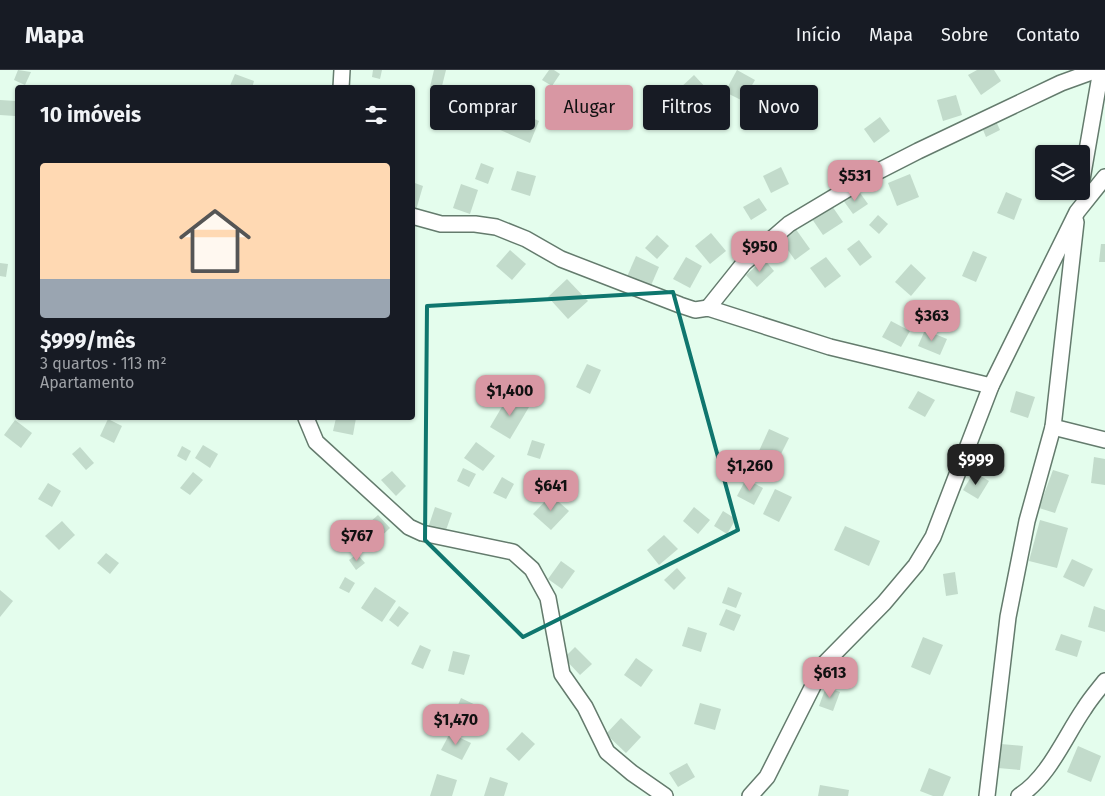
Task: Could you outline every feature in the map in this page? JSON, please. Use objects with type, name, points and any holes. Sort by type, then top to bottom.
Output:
[{"type":"street","points":[[341,85],[342,70]]},
{"type":"street","points":[[708,308],[744,264],[789,224],[887,167],[1061,83],[1097,70]]},
{"type":"street","points":[[1088,145],[1101,70]]},
{"type":"street","points":[[750,796],[767,777],[824,664],[884,603],[916,565],[933,537],[991,386],[1077,212],[1105,176]]},
{"type":"street","points":[[987,796],[1008,617],[1027,521],[1054,427],[1079,200]]},
{"type":"street","points":[[415,217],[441,224],[475,224],[496,227],[526,239],[561,258],[695,310],[708,308],[830,347],[991,386]]},
{"type":"street","points":[[307,420],[316,442],[409,527],[422,534],[513,552],[532,569],[548,598],[562,674],[585,707],[607,752],[632,773],[665,796]]},
{"type":"street","points":[[1054,427],[1105,440]]},
{"type":"street","points":[[1019,796],[1034,784],[1043,773],[1085,707],[1105,681]]},
{"type":"highlighted area","points":[[673,292],[738,530],[523,637],[425,540],[427,306]]},
{"type":"building","points":[[18,70],[31,72],[25,85],[14,80]]},
{"type":"building","points":[[373,70],[382,70],[380,79],[372,77]]},
{"type":"building","points":[[434,70],[446,70],[442,85],[430,85]]},
{"type":"building","points":[[549,70],[554,70],[560,74],[553,85],[542,80]]},
{"type":"building","points":[[737,70],[755,80],[752,85],[740,85],[740,100],[730,94],[729,85]]},
{"type":"building","points":[[977,70],[994,70],[1001,81],[981,95],[968,75]]},
{"type":"building","points":[[235,74],[254,81],[253,85],[230,85]]},
{"type":"building","points":[[694,75],[703,85],[683,85]]},
{"type":"building","points":[[956,95],[962,115],[943,121],[937,100]]},
{"type":"building","points":[[0,100],[15,101],[15,116],[0,115]]},
{"type":"building","points":[[880,117],[890,131],[874,143],[864,129]]},
{"type":"building","points":[[535,119],[539,121],[530,143],[500,130],[535,130]]},
{"type":"building","points":[[995,119],[1000,130],[986,137],[981,125]]},
{"type":"building","points":[[481,163],[494,168],[488,184],[475,179]]},
{"type":"building","points":[[781,167],[789,184],[771,193],[763,176]]},
{"type":"building","points":[[517,171],[536,176],[530,196],[511,190]]},
{"type":"building","points":[[910,174],[919,197],[897,206],[888,183]]},
{"type":"building","points":[[415,183],[423,186],[415,210]]},
{"type":"building","points":[[461,184],[478,190],[470,214],[453,208]]},
{"type":"building","points":[[858,190],[868,204],[853,214],[843,200]]},
{"type":"building","points":[[1006,192],[1022,199],[1014,220],[997,213]]},
{"type":"building","points":[[759,198],[767,210],[751,220],[743,207]]},
{"type":"building","points":[[832,206],[843,222],[823,235],[812,219]]},
{"type":"building","points":[[878,215],[888,224],[879,234],[869,225]]},
{"type":"building","points":[[795,228],[810,249],[795,260],[780,239]]},
{"type":"building","points":[[711,233],[726,251],[710,264],[695,246]]},
{"type":"building","points":[[657,235],[669,246],[657,259],[645,248]]},
{"type":"building","points":[[859,240],[872,257],[860,266],[847,249]]},
{"type":"building","points":[[1101,244],[1105,244],[1105,262],[1099,262]]},
{"type":"building","points":[[510,250],[526,264],[512,280],[496,266]]},
{"type":"building","points":[[973,251],[987,257],[976,282],[962,276]]},
{"type":"building","points":[[636,256],[659,267],[649,290],[626,279]]},
{"type":"building","points":[[686,257],[702,266],[690,288],[673,279]]},
{"type":"building","points":[[826,257],[841,276],[825,288],[810,268]]},
{"type":"building","points":[[764,259],[774,271],[757,287],[746,275]]},
{"type":"building","points":[[0,263],[8,264],[6,277],[0,276]]},
{"type":"building","points":[[911,264],[926,278],[911,296],[895,282]]},
{"type":"building","points":[[567,279],[588,301],[568,319],[548,297]]},
{"type":"building","points":[[891,321],[910,331],[901,347],[882,337]]},
{"type":"building","points":[[925,330],[947,339],[940,355],[918,346]]},
{"type":"building","points":[[587,364],[601,370],[590,394],[576,387]]},
{"type":"building","points":[[918,391],[935,400],[925,417],[908,408]]},
{"type":"building","points":[[1016,391],[1035,397],[1028,418],[1010,412]]},
{"type":"building","points":[[509,395],[529,407],[510,439],[490,427]]},
{"type":"building","points":[[15,420],[32,433],[21,448],[4,435]]},
{"type":"building","points":[[108,420],[122,426],[114,443],[100,436]]},
{"type":"building","points":[[336,420],[356,420],[353,435],[333,431]]},
{"type":"building","points":[[769,429],[789,438],[778,460],[759,451]]},
{"type":"building","points":[[532,440],[545,444],[540,459],[527,455]]},
{"type":"building","points":[[476,442],[495,456],[483,471],[464,458]]},
{"type":"building","points":[[203,445],[218,454],[210,468],[195,458]]},
{"type":"building","points":[[182,446],[191,451],[186,461],[177,456]]},
{"type":"building","points":[[80,447],[94,463],[86,470],[72,454]]},
{"type":"building","points":[[1094,457],[1105,459],[1105,485],[1091,483]]},
{"type":"building","points":[[463,468],[476,474],[469,487],[457,481]]},
{"type":"building","points":[[1053,470],[1069,475],[1055,513],[1039,508]]},
{"type":"building","points":[[392,471],[406,486],[396,496],[381,480]]},
{"type":"building","points":[[193,472],[203,480],[190,495],[180,488]]},
{"type":"building","points":[[974,472],[989,481],[978,499],[963,490]]},
{"type":"building","points":[[502,477],[514,484],[506,499],[493,493]]},
{"type":"building","points":[[746,479],[763,488],[754,505],[737,496]]},
{"type":"building","points":[[48,483],[61,491],[52,507],[38,499]]},
{"type":"building","points":[[775,489],[792,497],[779,522],[763,514]]},
{"type":"building","points":[[551,495],[569,511],[551,530],[533,514]]},
{"type":"building","points":[[435,507],[452,513],[445,533],[428,528]]},
{"type":"building","points":[[694,507],[710,520],[698,534],[683,521]]},
{"type":"building","points":[[723,511],[736,519],[727,534],[714,526]]},
{"type":"building","points":[[378,515],[390,528],[374,543],[361,530]]},
{"type":"building","points":[[1040,520],[1068,528],[1057,568],[1029,561]]},
{"type":"building","points":[[62,521],[75,535],[59,550],[45,536]]},
{"type":"building","points":[[845,526],[880,541],[869,566],[834,550]]},
{"type":"building","points":[[664,535],[678,549],[659,565],[647,550]]},
{"type":"building","points":[[106,553],[119,563],[110,574],[97,563]]},
{"type":"building","points":[[357,554],[365,563],[356,570],[349,560]]},
{"type":"building","points":[[1072,559],[1093,569],[1084,587],[1063,577]]},
{"type":"building","points":[[561,561],[575,571],[562,589],[548,579]]},
{"type":"building","points":[[677,568],[686,578],[674,590],[664,580]]},
{"type":"building","points":[[955,572],[958,594],[946,596],[943,574]]},
{"type":"building","points":[[345,577],[355,583],[349,593],[339,588]]},
{"type":"building","points":[[375,587],[396,601],[382,622],[361,608]]},
{"type":"building","points":[[728,587],[742,593],[736,608],[722,603]]},
{"type":"building","points":[[0,590],[13,601],[0,617]]},
{"type":"building","points":[[399,606],[409,613],[398,627],[389,620]]},
{"type":"building","points":[[1094,606],[1105,610],[1105,632],[1088,627]]},
{"type":"building","points":[[726,609],[741,615],[734,631],[719,625]]},
{"type":"building","points":[[688,627],[707,633],[701,652],[682,646]]},
{"type":"building","points":[[1061,634],[1082,641],[1077,657],[1055,650]]},
{"type":"building","points":[[923,637],[943,645],[930,675],[911,667]]},
{"type":"building","points":[[420,645],[431,650],[423,669],[411,664]]},
{"type":"building","points":[[575,647],[592,664],[580,675],[564,658]]},
{"type":"building","points":[[453,651],[470,655],[464,675],[448,671]]},
{"type":"building","points":[[636,658],[653,670],[641,687],[624,675]]},
{"type":"building","points":[[826,687],[840,692],[833,711],[819,706]]},
{"type":"building","points":[[461,698],[484,709],[474,730],[452,719]]},
{"type":"building","points":[[700,703],[721,709],[715,730],[694,724]]},
{"type":"building","points":[[621,718],[641,737],[626,753],[606,734]]},
{"type":"building","points":[[522,732],[535,744],[519,761],[506,749]]},
{"type":"building","points":[[450,733],[471,743],[462,760],[441,750]]},
{"type":"building","points":[[1001,744],[1023,746],[1020,770],[998,768]]},
{"type":"building","points":[[1078,746],[1101,756],[1091,782],[1067,772]]},
{"type":"building","points":[[687,763],[695,777],[678,787],[669,773]]},
{"type":"building","points":[[929,768],[951,777],[943,796],[933,796],[920,791]]},
{"type":"building","points":[[437,774],[457,780],[452,796],[430,796]]},
{"type":"building","points":[[490,777],[508,783],[504,796],[484,796]]},
{"type":"building","points":[[820,785],[849,790],[848,796],[818,796]]}]
